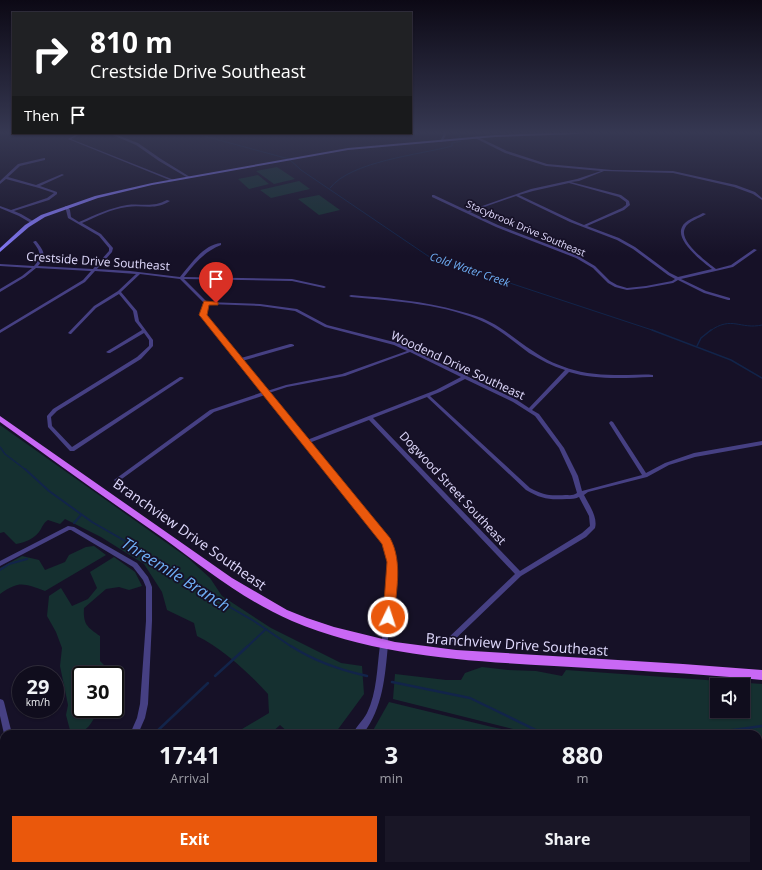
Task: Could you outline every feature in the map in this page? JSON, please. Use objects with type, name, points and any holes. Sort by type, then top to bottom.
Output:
[{"type":"main road","points":[[0,251],[32,222],[66,208],[113,192],[208,174]]},
{"type":"main road","name":"Branchview Drive Southeast","points":[[0,418],[229,581],[264,602],[302,621],[337,633],[384,645],[462,656],[762,675]]},
{"type":"street","points":[[0,183],[10,174]]},
{"type":"street","points":[[37,186],[63,174]]},
{"type":"street","points":[[157,174],[173,180]]},
{"type":"street","points":[[183,174],[189,177]]},
{"type":"street","points":[[468,212],[538,188],[597,174]]},
{"type":"street","points":[[680,174],[735,186],[754,193],[762,199]]},
{"type":"street","points":[[6,178],[37,186],[56,194],[12,211]]},
{"type":"street","points":[[567,182],[620,196],[628,202],[628,205],[623,209],[585,226]]},
{"type":"street","points":[[516,195],[626,243],[664,272],[705,292],[729,299]]},
{"type":"street","name":"Stacybrook Drive Southeast","points":[[433,196],[497,226],[577,257],[594,267],[609,282],[616,286],[627,288],[646,287],[673,282],[677,279],[732,266],[755,250]]},
{"type":"street","points":[[79,223],[124,206],[133,205],[149,207],[164,204],[168,201]]},
{"type":"street","points":[[0,207],[12,211],[32,222]]},
{"type":"street","points":[[0,332],[84,281],[108,255],[111,248],[100,235],[69,217],[68,210],[66,208]]},
{"type":"street","points":[[704,214],[685,226],[682,230],[682,234],[698,257],[716,270]]},
{"type":"street","points":[[0,290],[37,267],[42,253],[40,245],[36,242]]},
{"type":"street","points":[[181,278],[195,260],[214,246],[220,244]]},
{"type":"street","name":"Crestside Drive Southeast","points":[[0,265],[139,273],[181,278],[206,303]]},
{"type":"street","points":[[70,333],[95,307],[118,292],[139,273]]},
{"type":"street","points":[[181,278],[196,277],[292,280],[324,287]]},
{"type":"street","points":[[118,292],[135,311],[137,321],[152,343],[150,349],[57,408],[50,415],[48,421],[50,426],[72,450],[182,378]]},
{"type":"street","points":[[351,296],[420,303],[476,318],[490,324],[539,357],[568,370],[608,377],[651,376]]},
{"type":"street","points":[[206,303],[203,315],[373,523],[390,548],[392,568],[388,617],[376,702],[360,730]]},
{"type":"street","name":"Woodend Drive Southeast","points":[[206,303],[260,304],[286,308],[302,312],[326,326],[390,342],[495,390],[530,409],[545,426],[560,448],[575,476],[580,493],[593,521],[593,527],[584,535],[519,574],[448,642]]},
{"type":"street","points":[[108,352],[144,331]]},
{"type":"street","points":[[240,360],[292,345]]},
{"type":"street","points":[[117,480],[207,414],[299,382],[343,375],[410,351]]},
{"type":"street","points":[[530,409],[568,370]]},
{"type":"street","points":[[307,442],[427,395],[451,385],[464,377]]},
{"type":"street","points":[[427,395],[533,492],[545,497],[556,499],[575,496],[580,493],[645,476],[667,464],[694,455],[762,443]]},
{"type":"street","name":"Dogwood Street Southeast","points":[[370,418],[519,574]]},
{"type":"street","points":[[611,423],[645,476]]},
{"type":"street","points":[[0,564],[68,528],[72,528],[135,565],[146,579],[149,587],[149,617],[144,704],[136,730]]},
{"type":"street","points":[[0,702],[7,730]]},
{"type":"green space","points":[[260,174],[287,174],[295,179],[274,184]]},
{"type":"green space","points":[[258,175],[269,184],[249,189],[238,179]]},
{"type":"green space","points":[[299,181],[310,189],[271,198],[260,190]]},
{"type":"green space","points":[[319,195],[340,210],[319,215],[298,199]]},
{"type":"green space","points":[[0,425],[188,558],[210,578],[222,596],[271,628],[341,663],[362,666],[364,694],[337,730],[286,730],[280,725],[274,730],[240,730],[269,713],[268,694],[235,662],[216,647],[197,636],[194,623],[167,610],[162,592],[144,564],[101,537],[65,519],[60,524],[48,520],[33,538],[16,544],[4,532],[0,533]]},
{"type":"green space","points":[[94,546],[106,555],[45,591],[27,585],[17,585],[0,594],[0,568],[22,556],[39,560],[45,570],[65,562],[69,555],[86,547]]},
{"type":"green space","points":[[114,557],[135,572],[142,586],[129,590],[119,587],[106,589],[84,608],[85,622],[100,636],[100,661],[105,666],[72,666],[72,718],[94,718],[85,730],[70,730],[66,715],[68,705],[64,686],[64,666],[60,666],[62,648],[56,632],[47,616],[49,596],[61,588],[72,606],[88,599],[97,588],[90,572]]},
{"type":"green space","points":[[482,667],[536,671],[562,676],[566,670],[710,680],[710,718],[750,718],[750,683],[762,684],[762,730],[517,730],[393,699],[395,674],[446,680],[461,680],[465,673]]},
{"type":"green space","points":[[389,702],[507,730],[373,730]]},
{"type":"waterway","name":"Cold Water Creek","points":[[306,174],[428,256],[652,330]]},
{"type":"waterway","points":[[330,188],[349,174]]},
{"type":"waterway","points":[[710,331],[718,326],[730,323],[748,326],[762,325]]},
{"type":"waterway","name":"Cold Water Creek","points":[[652,330],[731,360],[762,378]]},
{"type":"waterway","points":[[697,346],[701,338],[711,330]]},
{"type":"waterway","name":"Threemile Branch","points":[[0,447],[5,454],[26,470]]},
{"type":"waterway","name":"Threemile Branch","points":[[25,469],[49,491],[92,522],[134,546],[197,588],[266,629]]},
{"type":"waterway","points":[[74,523],[81,515]]},
{"type":"waterway","points":[[0,570],[9,564],[27,559]]},
{"type":"waterway","points":[[247,647],[266,629]]},
{"type":"waterway","name":"Threemile Branch","points":[[266,629],[292,647]]},
{"type":"waterway","points":[[215,676],[248,646]]},
{"type":"waterway","name":"Threemile Branch","points":[[291,646],[328,664],[367,676]]},
{"type":"waterway","name":"Threemile Branch","points":[[392,682],[470,698],[536,730]]},
{"type":"waterway","points":[[158,730],[208,683]]},
{"type":"waterway","name":"Threemile Branch","points":[[734,730],[762,726]]},
{"type":"route","points":[[216,303],[206,303],[207,304],[203,315],[373,523],[390,548],[392,562],[388,617]]}]
